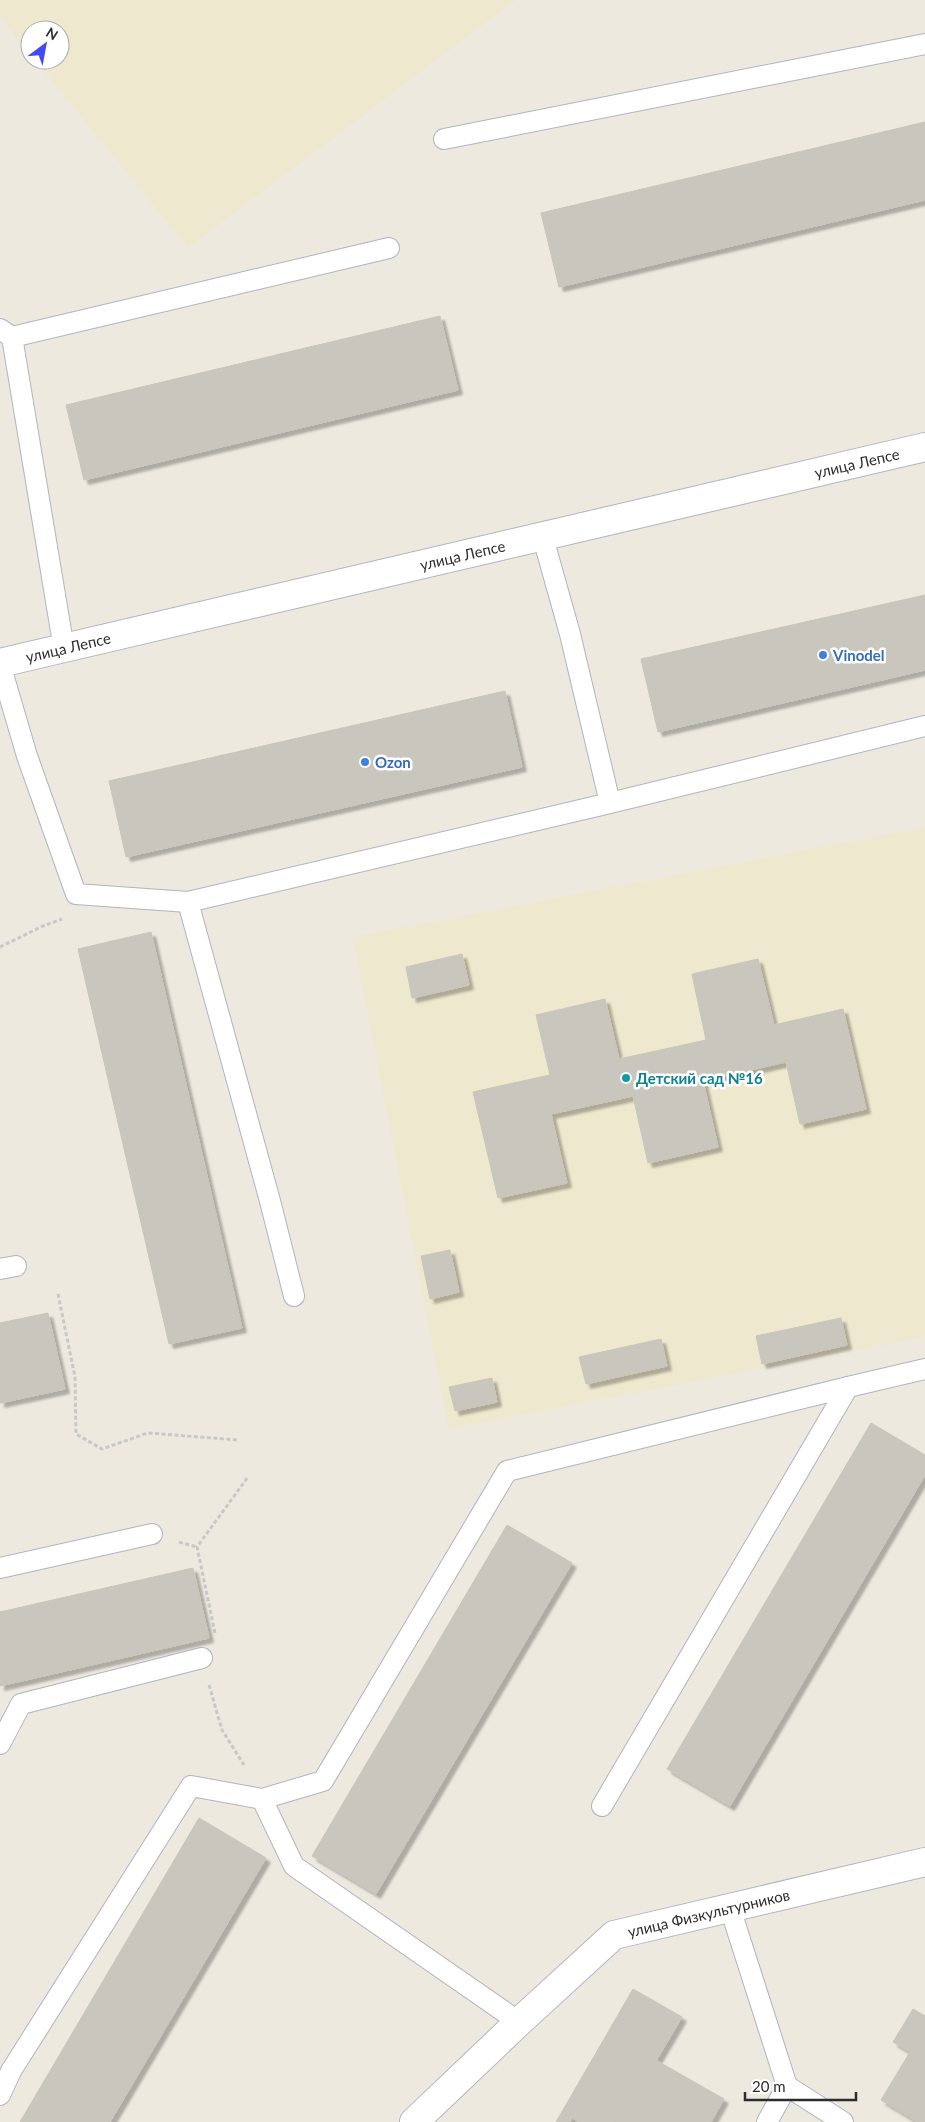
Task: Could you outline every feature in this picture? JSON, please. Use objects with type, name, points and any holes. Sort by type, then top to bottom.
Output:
[{"type":"main road","name":"улица Лепсе","points":[[0,664],[925,447]]},
{"type":"main road","name":"улица Физкультурников","points":[[414,2122],[518,2022],[614,1935],[925,1862]]},
{"type":"lane","points":[[444,140],[925,44]]},
{"type":"lane","points":[[64,649],[6,333],[389,248]]},
{"type":"lane","points":[[543,538],[570,634],[610,803]]},
{"type":"lane","points":[[0,664],[27,756],[76,894],[188,902],[610,803],[925,726]]},
{"type":"lane","points":[[188,902],[270,1201],[294,1296]]},
{"type":"lane","points":[[0,2095],[12,2071],[191,1786],[262,1799],[323,1781],[507,1471],[925,1369]]},
{"type":"lane","points":[[602,1806],[848,1387]]},
{"type":"lane","points":[[0,1568],[152,1534]]},
{"type":"lane","points":[[0,1744],[21,1704],[202,1658]]},
{"type":"lane","points":[[262,1799],[294,1866],[518,2022]]},
{"type":"lane","points":[[730,1908],[787,2086],[843,2122]]},
{"type":"lane","points":[[767,2122],[787,2086]]},
{"type":"path","points":[[0,947],[43,926],[61,921]]},
{"type":"path","points":[[58,1294],[75,1377],[76,1434],[102,1449],[148,1433],[238,1440]]},
{"type":"path","points":[[239,1756],[222,1730],[202,1658],[219,1649],[198,1547],[248,1477]]},
{"type":"shaded area","points":[[0,0],[516,0],[188,248],[43,70],[70,70],[70,20],[20,20],[20,42],[0,17]]},
{"type":"shaded area","points":[[925,827],[925,1337],[449,1429],[353,937]]},
{"type":"building","points":[[925,122],[925,200],[559,287],[541,213]]},
{"type":"building","points":[[440,316],[458,390],[84,480],[66,405]]},
{"type":"building","points":[[925,595],[925,670],[658,732],[641,659]]},
{"type":"building","points":[[505,691],[522,767],[126,857],[109,781]]},
{"type":"building","points":[[151,932],[242,1328],[169,1344],[78,949]]},
{"type":"building","points":[[462,954],[469,985],[412,998],[406,967]]},
{"type":"building","name":"Детский сад №16","points":[[758,959],[774,1025],[843,1009],[866,1109],[800,1124],[786,1062],[703,1081],[718,1147],[648,1163],[633,1096],[551,1114],[567,1183],[498,1198],[473,1092],[550,1075],[536,1015],[605,999],[619,1059],[706,1040],[692,974]]},
{"type":"building","points":[[450,1250],[459,1292],[430,1299],[421,1256]]},
{"type":"building","points":[[48,1313],[65,1389],[0,1403],[0,1323]]},
{"type":"building","points":[[841,1318],[847,1345],[762,1364],[756,1336]]},
{"type":"building","points":[[661,1339],[667,1366],[586,1384],[579,1357]]},
{"type":"building","points":[[492,1378],[497,1402],[455,1411],[449,1387]]},
{"type":"building","points":[[871,1423],[925,1455],[925,1475],[730,1806],[667,1769]]},
{"type":"building","points":[[507,1525],[572,1563],[376,1894],[312,1856]]},
{"type":"building","points":[[193,1568],[209,1638],[0,1686],[0,1612]]},
{"type":"building","points":[[199,1818],[266,1858],[110,2122],[20,2122]]},
{"type":"building","points":[[633,1989],[682,2017],[656,2061],[652,2058],[615,2122],[579,2122],[572,2118],[570,2122],[556,2122]]},
{"type":"building","points":[[913,2009],[925,2016],[925,2122],[918,2122],[881,2100],[910,2052],[893,2042]]},
{"type":"building","points":[[652,2058],[724,2099],[711,2122],[615,2122]]},
{"type":"place","name":"Vinodel","points":[[823,655]]},
{"type":"place","name":"Ozon","points":[[365,762]]},
{"type":"place","name":"Детский сад №16","points":[[626,1078]]}]
